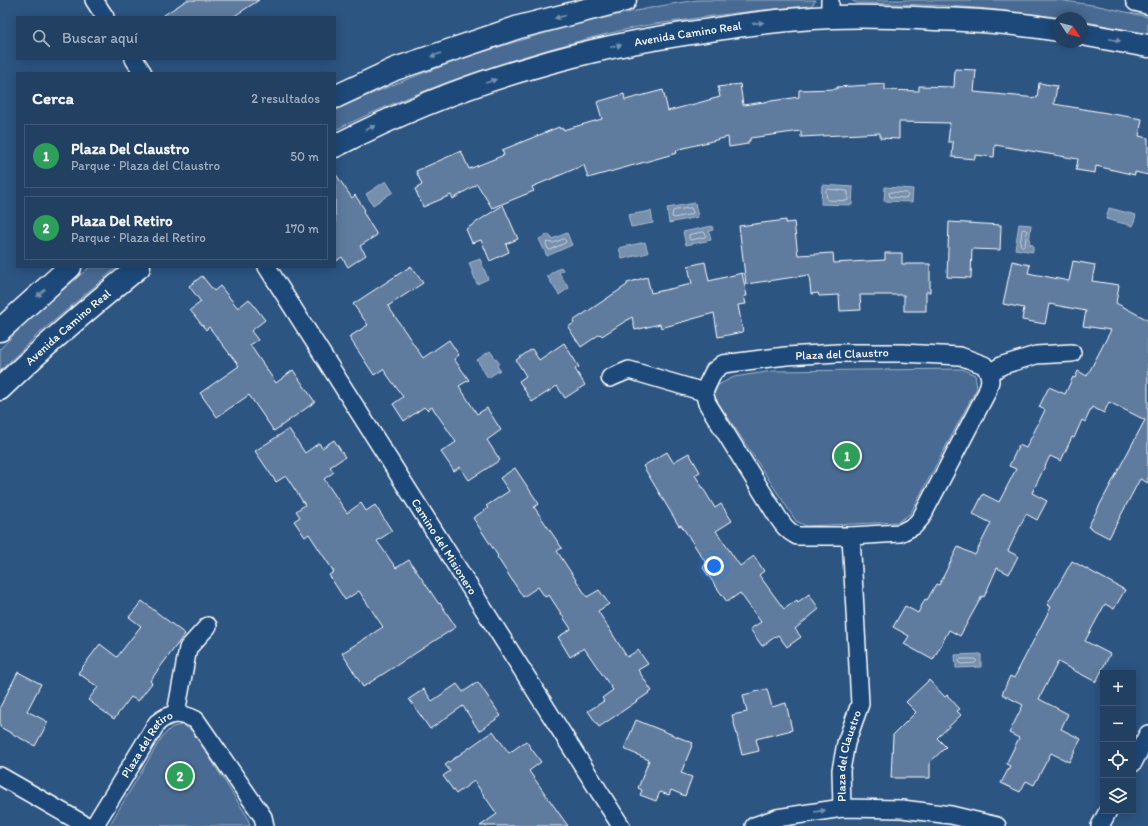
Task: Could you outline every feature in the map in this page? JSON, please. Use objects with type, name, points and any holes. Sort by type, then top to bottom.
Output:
[{"type":"main road","points":[[336,97],[395,69],[512,30],[625,0]]},
{"type":"main road","points":[[1137,0],[1148,3]]},
{"type":"main road","name":"Avenida Camino Real","points":[[336,146],[377,125],[449,95],[531,67],[584,53],[656,38],[830,9],[891,17],[972,20],[1052,29]]},
{"type":"main road","points":[[1088,35],[1148,46]]},
{"type":"main road","points":[[0,330],[69,268]]},
{"type":"main road","name":"Avenida Camino Real","points":[[0,390],[35,354],[138,268]]},
{"type":"street","points":[[94,0],[104,16]]},
{"type":"street","points":[[135,60],[142,72]]},
{"type":"street","name":"Camino del Misionero","points":[[268,268],[621,826]]},
{"type":"street","name":"Plaza del Claustro","points":[[704,392],[714,371],[723,364],[786,356],[846,353],[902,353],[960,356],[984,366],[989,373]]},
{"type":"street","points":[[610,378],[629,370],[704,392],[707,403],[786,530],[797,536],[851,536],[900,533],[914,526],[921,518],[987,392],[990,381],[989,373],[1003,365],[1036,355],[1072,353]]},
{"type":"street","name":"Plaza del Claustro","points":[[842,808],[842,763],[846,744],[860,704],[851,536]]},
{"type":"street","points":[[176,713],[188,648],[208,626]]},
{"type":"street","name":"Plaza del Retiro","points":[[94,826],[157,723],[163,718],[176,713],[196,720],[263,817],[265,826]]},
{"type":"street","points":[[1136,757],[1148,734]]},
{"type":"street","points":[[0,776],[87,826]]},
{"type":"street","points":[[754,826],[777,818],[842,808],[902,809],[951,815],[997,826]]},
{"type":"street","points":[[1100,826],[1106,814]]},
{"type":"shaded area","points":[[698,0],[816,0],[811,6],[728,14],[641,26],[590,38],[478,71],[406,98],[336,130],[336,110],[448,64],[505,45],[564,28],[681,2]]},
{"type":"shaded area","points":[[851,0],[1058,0],[1099,6],[1148,17],[1148,34],[1088,22],[1088,12],[1052,12],[1052,16],[988,9],[906,4],[857,3]]},
{"type":"shaded area","points":[[89,268],[116,268],[35,337],[0,371],[0,349],[31,317]]},
{"type":"shaded area","points":[[962,369],[975,375],[977,388],[910,514],[898,522],[806,526],[796,521],[714,394],[718,385],[734,377],[773,371]]},
{"type":"shaded area","points":[[182,725],[192,730],[247,816],[250,826],[109,826],[162,737],[172,727]]},
{"type":"water","points":[[386,181],[393,192],[373,205],[366,194]]},
{"type":"water","points":[[822,185],[853,187],[852,205],[821,204]]},
{"type":"water","points":[[885,187],[913,189],[912,202],[884,201]]},
{"type":"water","points":[[695,203],[698,217],[669,223],[667,208]]},
{"type":"water","points":[[1109,208],[1136,215],[1133,226],[1106,219]]},
{"type":"water","points":[[651,211],[653,223],[631,227],[628,215]]},
{"type":"water","points":[[1019,224],[1031,225],[1029,244],[1033,245],[1033,252],[1015,249]]},
{"type":"water","points":[[712,226],[713,230],[709,231],[711,240],[686,245],[683,232]]},
{"type":"water","points":[[567,233],[572,245],[547,256],[539,239],[549,234],[552,239]]},
{"type":"water","points":[[645,242],[648,253],[622,259],[619,248]]},
{"type":"water","points":[[480,259],[488,279],[477,284],[469,263]]},
{"type":"water","points":[[561,267],[563,270],[559,273],[569,288],[559,295],[547,276]]},
{"type":"water","points":[[490,351],[499,363],[497,366],[500,370],[488,378],[477,360]]},
{"type":"water","points":[[981,654],[981,667],[956,668],[955,655]]},
{"type":"building","points":[[187,0],[259,0],[235,16],[163,16]]},
{"type":"building","points":[[955,69],[976,70],[974,92],[1037,98],[1039,83],[1057,86],[1054,104],[1142,119],[1139,136],[1148,138],[1148,175],[1135,172],[1135,175],[1096,166],[1095,173],[1076,170],[1078,159],[995,145],[994,157],[975,155],[975,159],[952,157],[953,142],[948,142],[950,123],[899,122],[899,139],[880,138],[880,133],[801,137],[801,131],[750,138],[748,144],[729,147],[728,137],[676,150],[677,153],[588,178],[584,165],[532,187],[534,191],[492,208],[477,184],[453,199],[451,195],[423,207],[415,189],[422,185],[416,171],[461,151],[469,169],[504,155],[502,150],[559,127],[563,130],[602,119],[597,102],[624,94],[625,100],[663,90],[668,111],[720,97],[718,87],[740,84],[743,105],[799,97],[799,90],[837,89],[837,87],[885,84],[885,90],[919,91],[919,86],[954,87]]},
{"type":"building","points":[[336,174],[352,198],[355,195],[365,210],[363,212],[377,235],[360,246],[366,255],[348,267],[342,257],[336,261]]},
{"type":"building","points":[[503,205],[518,239],[506,244],[509,252],[490,261],[481,240],[472,243],[466,229]]},
{"type":"building","points":[[786,220],[786,223],[794,222],[798,255],[833,253],[834,263],[885,260],[885,253],[902,253],[902,264],[930,264],[930,292],[926,292],[926,311],[904,311],[904,295],[860,295],[861,310],[840,311],[839,295],[819,296],[818,293],[811,294],[809,275],[746,284],[739,226]]},
{"type":"building","points":[[949,222],[1001,225],[1000,250],[972,249],[971,278],[947,277]]},
{"type":"building","points":[[1012,261],[1030,265],[1028,273],[1069,281],[1073,261],[1095,265],[1092,281],[1119,285],[1116,303],[1148,320],[1148,483],[1140,479],[1109,538],[1088,527],[1145,420],[1109,402],[1104,413],[1092,407],[1085,422],[1082,420],[1074,438],[1072,437],[1061,461],[1050,456],[1032,493],[1047,501],[1037,520],[1026,514],[1008,551],[1018,556],[1009,574],[997,568],[984,597],[982,596],[960,636],[949,630],[933,660],[904,644],[909,636],[893,627],[905,606],[918,613],[925,599],[927,600],[936,584],[939,585],[958,547],[975,555],[991,523],[973,514],[983,494],[999,502],[1016,469],[1009,466],[1019,445],[1026,448],[1045,410],[1039,407],[1049,387],[1065,394],[1073,377],[1075,378],[1078,371],[1087,376],[1111,330],[1083,326],[1086,311],[1049,304],[1045,324],[1022,320],[1024,308],[1003,304]]},
{"type":"building","points":[[705,262],[709,281],[742,273],[747,296],[744,296],[746,304],[738,305],[743,332],[718,337],[714,313],[661,328],[660,324],[635,330],[632,317],[602,336],[600,334],[581,347],[568,327],[574,323],[573,321],[627,285],[627,283],[647,277],[651,293],[692,284],[688,266]]},
{"type":"building","points":[[411,266],[423,283],[388,306],[423,358],[449,340],[459,355],[454,359],[469,380],[459,386],[477,414],[487,408],[501,430],[487,440],[500,460],[469,480],[460,467],[454,471],[441,452],[456,442],[432,407],[427,410],[424,407],[404,421],[393,404],[403,397],[383,369],[374,375],[349,337],[368,325],[353,304]]},
{"type":"building","points":[[202,276],[214,291],[220,286],[238,308],[249,299],[265,320],[251,331],[258,340],[250,345],[276,383],[293,370],[315,402],[274,431],[249,395],[217,417],[200,393],[239,366],[209,327],[206,330],[190,310],[201,302],[189,286]]},
{"type":"building","points":[[564,343],[579,367],[575,369],[585,385],[565,398],[557,386],[532,402],[519,381],[526,376],[516,360],[532,349],[539,360]]},
{"type":"building","points":[[289,429],[305,453],[319,443],[322,448],[334,440],[345,457],[330,467],[334,472],[324,479],[347,513],[361,503],[366,511],[375,505],[392,531],[377,541],[396,568],[409,560],[456,627],[363,687],[342,653],[383,627],[359,591],[345,600],[329,575],[334,572],[309,534],[305,537],[294,521],[300,517],[296,511],[305,505],[286,476],[276,482],[255,451]]},
{"type":"building","points":[[667,452],[673,462],[689,453],[700,472],[695,475],[715,508],[721,504],[732,521],[716,531],[740,566],[754,556],[764,571],[759,575],[784,609],[797,600],[798,602],[809,594],[819,609],[795,629],[801,637],[787,647],[778,635],[762,646],[750,629],[761,622],[740,593],[727,602],[703,568],[706,563],[681,525],[679,526],[643,466]]},
{"type":"building","points":[[515,468],[539,504],[534,507],[562,548],[557,551],[587,597],[599,590],[609,604],[598,611],[627,657],[638,650],[648,664],[638,670],[652,691],[599,727],[588,711],[604,701],[602,698],[613,690],[584,648],[570,657],[558,637],[571,629],[549,595],[545,597],[538,587],[523,597],[473,518],[488,508],[486,506],[509,491],[500,478]]},
{"type":"building","points":[[1072,561],[1125,590],[1114,609],[1105,604],[1085,641],[1110,654],[1102,670],[1100,670],[1100,674],[1096,682],[1058,662],[1039,699],[1068,714],[1061,729],[1081,739],[1069,762],[1051,753],[1034,785],[1026,781],[1020,792],[1001,783],[1010,766],[1006,764],[1019,738],[1009,733],[1023,705],[1002,694],[1010,676],[1014,678],[1051,607],[1047,605]]},
{"type":"building","points":[[142,601],[185,634],[150,681],[152,683],[138,701],[131,697],[114,719],[88,700],[98,687],[78,673],[100,644],[117,657],[141,626],[129,617]]},
{"type":"building","points":[[18,672],[41,684],[27,711],[48,722],[35,746],[0,727],[0,707]]},
{"type":"building","points":[[929,680],[945,697],[947,695],[960,709],[957,711],[961,715],[937,738],[946,747],[930,762],[930,778],[891,778],[893,735],[916,712],[906,702]]},
{"type":"building","points":[[478,682],[501,716],[479,731],[463,706],[430,729],[409,699],[424,689],[432,701],[457,684],[463,692]]},
{"type":"building","points":[[767,689],[772,707],[786,703],[792,730],[756,739],[759,751],[742,755],[732,715],[747,712],[743,695]]},
{"type":"building","points":[[636,720],[693,743],[681,773],[692,777],[685,796],[671,790],[669,795],[660,792],[656,801],[640,795],[642,790],[638,788],[649,760],[624,749]]},
{"type":"building","points":[[493,731],[509,753],[526,741],[541,762],[529,771],[568,826],[480,826],[497,814],[474,781],[456,794],[443,776],[450,771],[445,765]]},
{"type":"place","name":"Plaza Del Claustro","points":[[847,456]]},
{"type":"place","name":"Plaza Del Retiro","points":[[180,776]]}]
